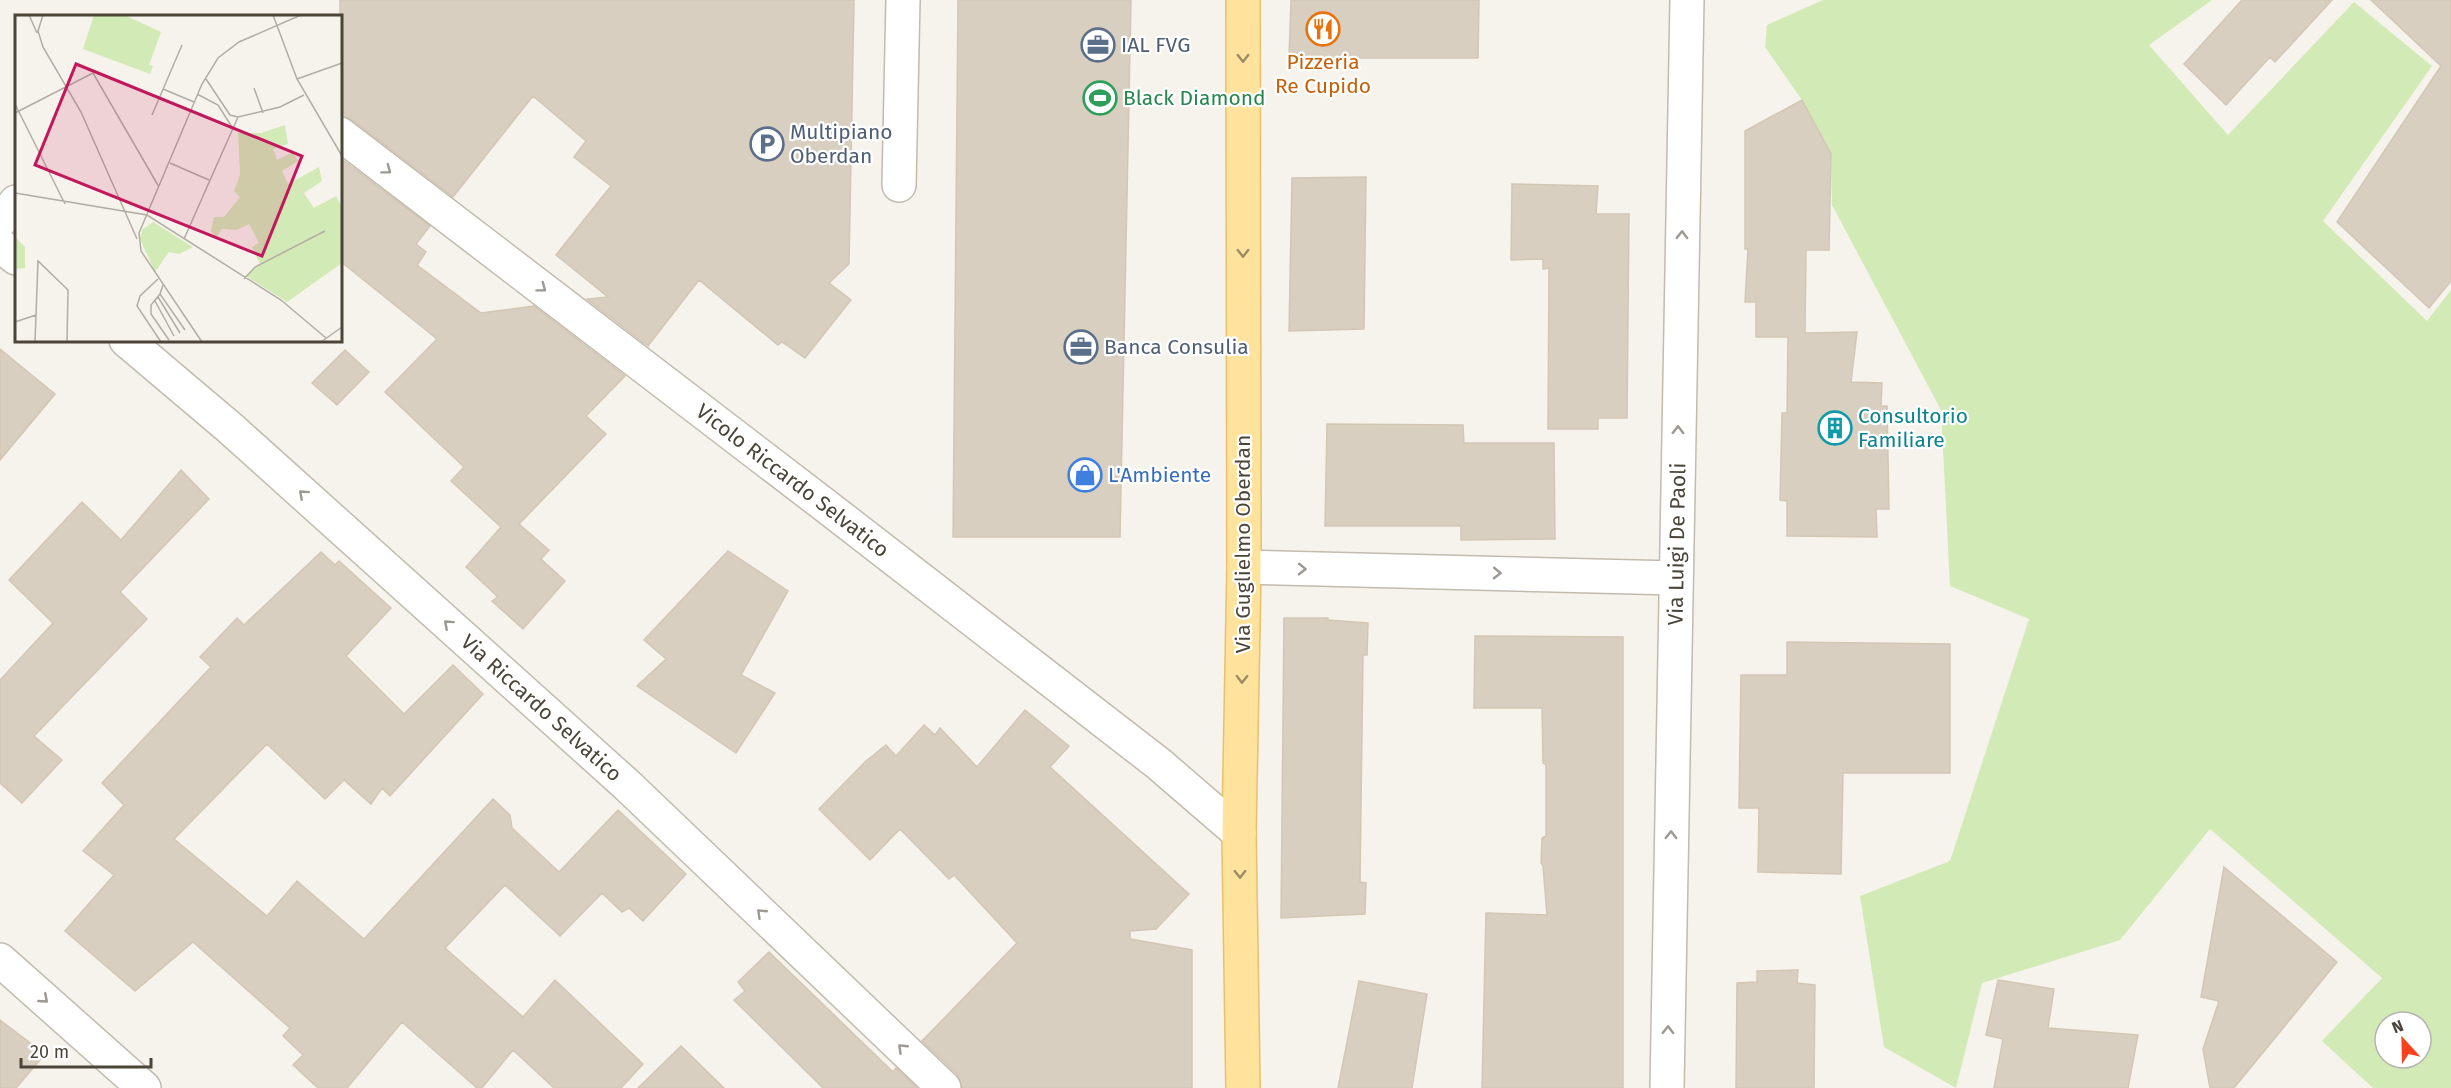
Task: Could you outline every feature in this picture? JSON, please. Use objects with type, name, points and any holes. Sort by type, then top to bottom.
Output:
[{"type":"main road","name":"Via Guglielmo Oberdan","points":[[1243,0],[1244,567],[1239,832],[1243,1088]]},
{"type":"street","points":[[899,185],[903,0]]},
{"type":"street","name":"Via Luigi De Paoli","points":[[1667,1088],[1687,0]]},
{"type":"street","name":"Vicolo Riccardo Selvatico","points":[[342,136],[1159,764],[1239,832]]},
{"type":"street","points":[[0,221],[15,203]]},
{"type":"street","points":[[0,245],[15,257]]},
{"type":"street","name":"Via Riccardo Selvatico","points":[[128,342],[230,428],[627,785],[944,1088]]},
{"type":"street","points":[[1244,567],[1675,578]]},
{"type":"street","points":[[0,960],[144,1088]]},
{"type":"green space","points":[[1823,0],[2212,0],[2149,45],[2228,135],[2354,2],[2432,66],[2323,221],[2427,321],[2451,290],[2451,1088],[2373,1088],[2322,1041],[2382,978],[2210,829],[2120,940],[1982,983],[1956,1088],[1884,1047],[1860,896],[1950,861],[2029,619],[1950,586],[1941,410],[1832,205],[1831,154],[1802,100],[1765,47],[1767,25]]},
{"type":"building","name":"Multipiano Oberdan","points":[[340,0],[854,0],[849,264],[829,283],[851,300],[805,358],[782,342],[778,345],[699,280],[648,346],[587,299],[608,297],[556,255],[611,186],[574,157],[586,141],[533,96],[453,197],[351,119],[342,117],[342,15],[340,15]]},
{"type":"building","points":[[958,0],[1131,0],[1120,537],[953,537]]},
{"type":"building","points":[[1291,0],[1479,0],[1478,58],[1289,58]]},
{"type":"building","points":[[2242,0],[2332,0],[2275,62],[2270,57],[2226,105],[2184,64]]},
{"type":"building","points":[[2371,0],[2451,0],[2451,281],[2429,308],[2337,222],[2441,66]]},
{"type":"building","points":[[1802,100],[1831,154],[1829,250],[1806,250],[1805,333],[1857,332],[1851,382],[1882,383],[1881,406],[1887,406],[1889,509],[1876,509],[1877,537],[1787,536],[1787,501],[1780,500],[1782,413],[1787,413],[1788,337],[1756,337],[1756,302],[1745,302],[1748,249],[1745,249],[1745,131]]},
{"type":"building","points":[[342,160],[430,226],[416,244],[426,252],[417,265],[481,313],[534,306],[625,376],[586,416],[606,434],[519,524],[549,550],[541,559],[565,581],[523,629],[492,601],[498,597],[466,567],[501,527],[451,481],[464,467],[385,392],[437,339],[342,263]]},
{"type":"building","points":[[1366,177],[1364,329],[1289,331],[1292,178]]},
{"type":"building","points":[[1512,184],[1598,186],[1596,214],[1629,214],[1627,418],[1598,418],[1598,429],[1548,429],[1549,268],[1543,269],[1543,259],[1511,260]]},
{"type":"building","points":[[0,349],[55,394],[0,460]]},
{"type":"building","points":[[345,350],[369,372],[337,405],[312,383]]},
{"type":"building","points":[[1327,424],[1463,425],[1464,443],[1554,443],[1555,539],[1461,540],[1461,526],[1325,526]]},
{"type":"building","points":[[181,470],[209,499],[120,592],[147,619],[34,736],[62,760],[22,803],[0,783],[0,680],[53,623],[9,580],[82,502],[121,540]]},
{"type":"building","points":[[728,551],[788,591],[741,675],[775,693],[736,753],[637,686],[666,659],[644,640]]},
{"type":"building","points":[[321,552],[335,565],[339,561],[391,608],[346,656],[404,714],[453,665],[483,694],[390,796],[382,788],[371,804],[344,780],[325,799],[267,744],[174,839],[267,916],[297,881],[364,939],[493,799],[510,815],[512,828],[559,872],[618,810],[686,874],[643,921],[629,908],[622,912],[602,893],[560,936],[505,885],[445,948],[523,1017],[555,980],[643,1064],[621,1088],[554,1088],[513,1050],[482,1088],[477,1088],[402,1022],[347,1088],[318,1088],[293,1065],[303,1055],[283,1036],[290,1028],[193,942],[135,991],[65,931],[114,875],[83,851],[124,805],[102,783],[211,667],[200,657],[237,618],[244,625]]},
{"type":"building","points":[[1284,618],[1328,618],[1328,620],[1368,623],[1367,655],[1363,655],[1360,882],[1366,883],[1365,914],[1281,918]]},
{"type":"building","points":[[1475,636],[1623,637],[1623,1088],[1482,1088],[1486,913],[1547,915],[1541,863],[1542,838],[1546,836],[1546,765],[1543,763],[1542,708],[1474,708]]},
{"type":"building","points":[[1787,642],[1950,644],[1950,773],[1843,773],[1841,874],[1758,872],[1759,808],[1739,808],[1741,675],[1787,675]]},
{"type":"building","points":[[1025,710],[1069,746],[1050,767],[1189,894],[1156,929],[1130,931],[1130,939],[1192,950],[1192,1088],[962,1088],[957,1074],[922,1041],[1017,943],[954,875],[949,879],[900,829],[870,860],[819,809],[866,761],[886,745],[896,756],[924,725],[935,735],[940,728],[977,767]]},
{"type":"building","points":[[2224,867],[2337,962],[2234,1088],[2210,1088],[2203,1049],[2219,1001],[2201,997]]},
{"type":"building","points":[[769,952],[893,1072],[896,1068],[917,1088],[823,1088],[734,1000],[745,991],[738,982]]},
{"type":"building","points":[[1798,970],[1797,983],[1815,985],[1814,1088],[1736,1088],[1737,983],[1757,982],[1757,971]]},
{"type":"building","points":[[1998,980],[2054,989],[2048,1028],[2138,1035],[2128,1088],[1994,1088],[2003,1039],[1986,1035]]},
{"type":"building","points":[[1359,981],[1427,994],[1412,1088],[1338,1088]]},
{"type":"building","points":[[0,1020],[45,1054],[16,1088],[0,1088]]},
{"type":"building","points":[[681,1046],[724,1088],[638,1088]]},
{"type":"place","name":"Pizzeria Re Cupido","points":[[1323,29]]},
{"type":"place","name":"IAL FVG","points":[[1098,45]]},
{"type":"place","name":"Black Diamond","points":[[1100,98]]},
{"type":"place","name":"Multipiano Oberdan","points":[[767,144]]},
{"type":"place","name":"Banca Consulia","points":[[1081,347]]},
{"type":"place","name":"Consultorio Familiare","points":[[1835,428]]},
{"type":"place","name":"L'Ambiente","points":[[1085,475]]}]
